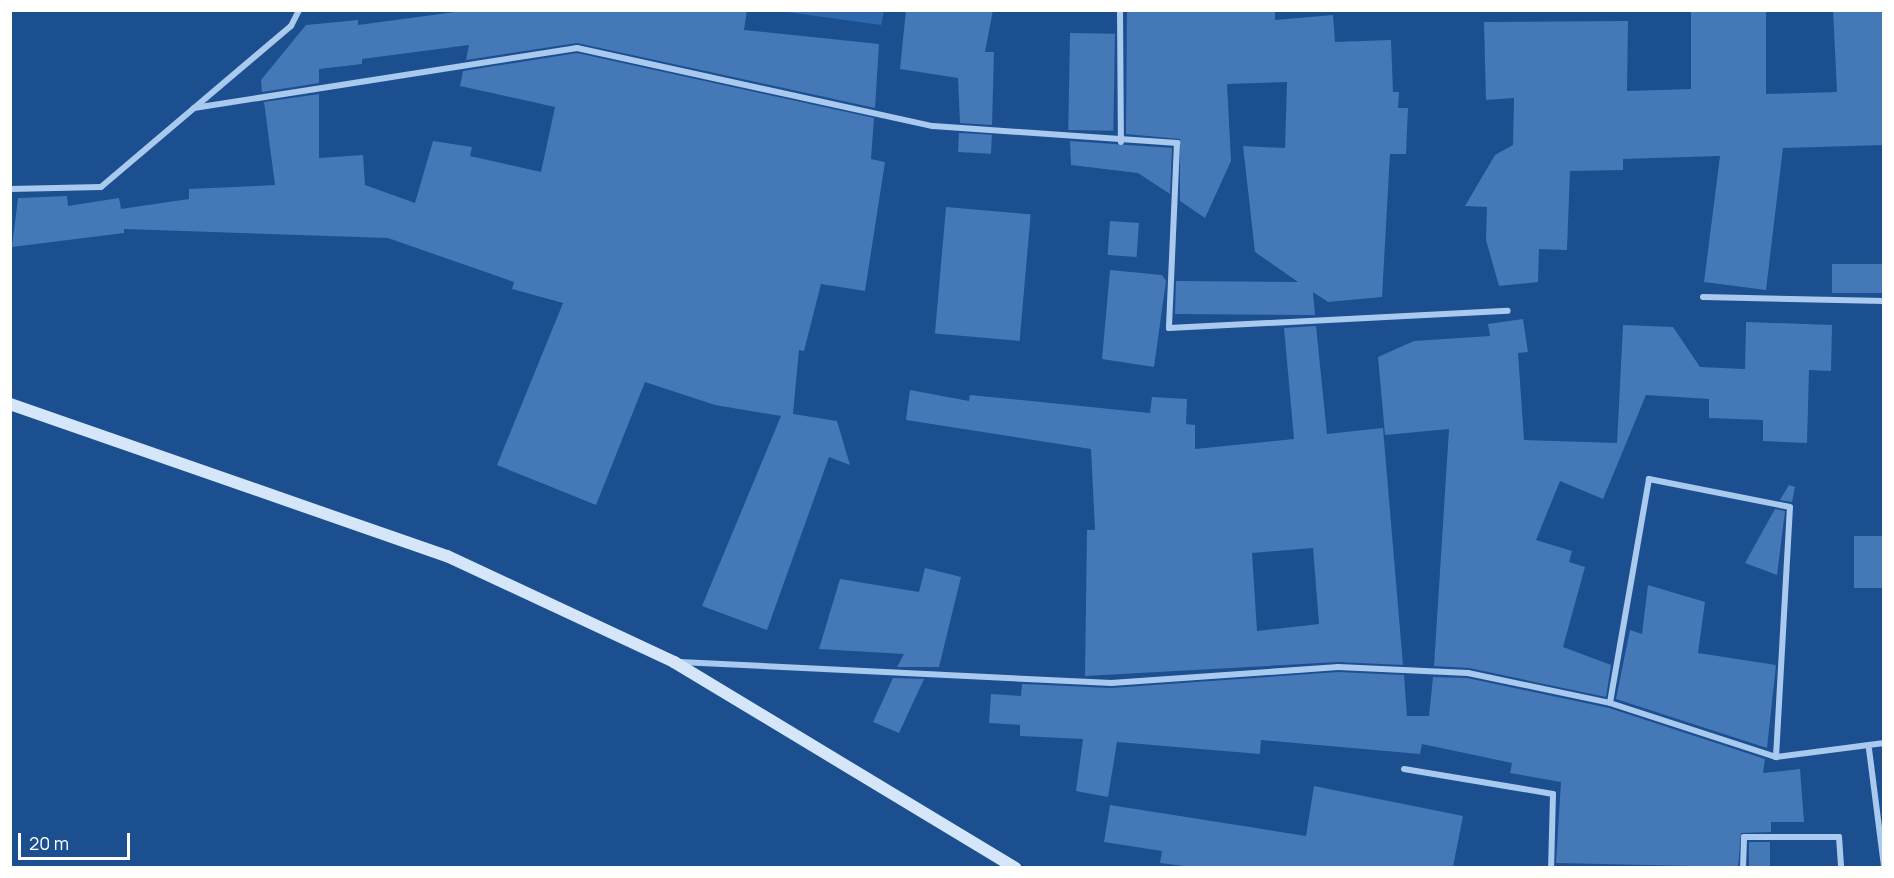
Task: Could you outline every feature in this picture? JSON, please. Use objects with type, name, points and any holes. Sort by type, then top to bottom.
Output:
[{"type":"main road","points":[[10,404],[447,556],[674,662],[1016,867]]},
{"type":"street","points":[[10,189],[101,188],[291,26],[299,10]]},
{"type":"street","points":[[1120,10],[1121,142]]},
{"type":"street","points":[[194,108],[577,48],[933,126],[1121,142],[1177,143],[1169,328],[1508,311]]},
{"type":"street","points":[[1703,297],[1884,301]]},
{"type":"street","points":[[1610,703],[1649,479],[1790,507],[1776,757]]},
{"type":"street","points":[[674,662],[1111,683],[1338,667],[1468,673],[1610,703],[1776,757],[1869,749],[1884,743]]},
{"type":"street","points":[[1869,749],[1884,866]]},
{"type":"street","points":[[1404,769],[1553,794],[1551,867]]},
{"type":"street","points":[[1743,867],[1744,837],[1839,837],[1841,867]]},
{"type":"shaded area","points":[[780,11],[884,11],[881,25]]},
{"type":"building","points":[[470,10],[747,10],[744,30],[879,44],[875,108],[577,43],[466,60],[469,45],[362,59],[362,64],[319,69],[319,83],[262,92],[261,80],[306,25],[358,20],[358,25]]},
{"type":"building","points":[[906,10],[993,10],[985,52],[994,52],[992,125],[960,123],[958,78],[900,69]]},
{"type":"building","points":[[1127,10],[1275,10],[1275,20],[1333,15],[1335,42],[1391,40],[1393,92],[1399,92],[1398,108],[1408,108],[1406,154],[1390,154],[1382,297],[1328,302],[1313,292],[1315,315],[1175,314],[1176,281],[1298,282],[1255,252],[1243,146],[1285,148],[1287,82],[1227,84],[1231,161],[1205,218],[1180,201],[1180,139],[1126,134]]},
{"type":"building","points":[[1691,10],[1766,10],[1766,94],[1837,92],[1833,10],[1884,10],[1884,145],[1783,148],[1766,290],[1704,282],[1720,156],[1623,159],[1623,170],[1570,171],[1567,250],[1539,249],[1538,282],[1499,286],[1486,240],[1487,207],[1465,206],[1495,155],[1513,145],[1514,98],[1486,100],[1484,22],[1628,21],[1627,91],[1691,89]]},
{"type":"building","points":[[1070,33],[1115,34],[1113,131],[1068,130]]},
{"type":"building","points":[[577,53],[874,118],[871,159],[885,162],[865,291],[821,284],[804,351],[799,350],[793,414],[837,421],[850,465],[829,457],[767,630],[702,606],[781,416],[715,405],[645,382],[596,505],[497,465],[563,303],[512,289],[514,282],[388,238],[124,229],[124,233],[12,247],[18,198],[67,196],[68,206],[119,198],[121,209],[189,199],[189,189],[275,185],[264,102],[319,94],[319,158],[363,155],[365,185],[415,203],[433,141],[472,147],[470,156],[541,172],[555,107],[460,86],[463,71]]},
{"type":"building","points":[[959,133],[992,135],[991,154],[958,152]]},
{"type":"building","points":[[1070,141],[1172,148],[1170,194],[1138,173],[1071,165]]},
{"type":"building","points":[[946,207],[1031,214],[1020,341],[935,334]]},
{"type":"building","points":[[1110,221],[1139,223],[1137,257],[1108,255]]},
{"type":"building","points":[[1832,264],[1884,264],[1884,293],[1832,293]]},
{"type":"building","points":[[1110,270],[1162,275],[1166,281],[1154,367],[1102,359]]},
{"type":"building","points":[[1523,319],[1528,352],[1518,353],[1524,440],[1617,443],[1623,325],[1673,327],[1700,367],[1745,369],[1746,322],[1832,325],[1831,371],[1809,370],[1807,443],[1763,441],[1763,420],[1709,418],[1709,399],[1646,395],[1603,499],[1560,481],[1536,540],[1572,551],[1569,562],[1585,567],[1563,647],[1611,665],[1606,697],[1469,668],[1434,666],[1449,429],[1385,435],[1378,357],[1414,341],[1490,336],[1488,324]]},
{"type":"building","points":[[1316,326],[1327,434],[1383,428],[1403,665],[1338,662],[1085,676],[1087,530],[1095,530],[1091,449],[906,420],[910,390],[969,401],[970,395],[1150,413],[1152,397],[1187,399],[1186,424],[1195,425],[1195,449],[1294,439],[1284,328]],"holes":[[[1313,548],[1319,624],[1257,631],[1252,553]]]},
{"type":"building","points":[[1789,485],[1795,487],[1792,502],[1780,500]]},
{"type":"building","points":[[1775,509],[1785,511],[1777,575],[1745,563]]},
{"type":"building","points":[[1854,536],[1884,536],[1884,588],[1854,588]]},
{"type":"building","points":[[925,568],[961,577],[939,667],[897,667],[904,654],[819,649],[840,579],[919,592]]},
{"type":"building","points":[[1648,585],[1705,602],[1698,653],[1776,665],[1767,748],[1616,699],[1630,630],[1642,634]]},
{"type":"building","points":[[1338,672],[1404,675],[1407,716],[1429,716],[1433,677],[1467,678],[1609,708],[1765,759],[1763,773],[1800,769],[1804,822],[1771,822],[1771,832],[1741,833],[1738,867],[1556,863],[1561,782],[1510,773],[1512,763],[1422,744],[1420,754],[1261,740],[1260,754],[1117,742],[1108,797],[1076,791],[1083,739],[1020,736],[1020,725],[989,723],[991,694],[1021,696],[1022,684],[1111,688]]},
{"type":"building","points":[[893,678],[924,679],[899,733],[873,722]]},
{"type":"building","points":[[1314,786],[1463,816],[1453,867],[1192,867],[1160,863],[1162,851],[1104,842],[1110,805],[1306,836]]},
{"type":"building","points":[[1749,842],[1770,842],[1770,867],[1749,867]]}]
